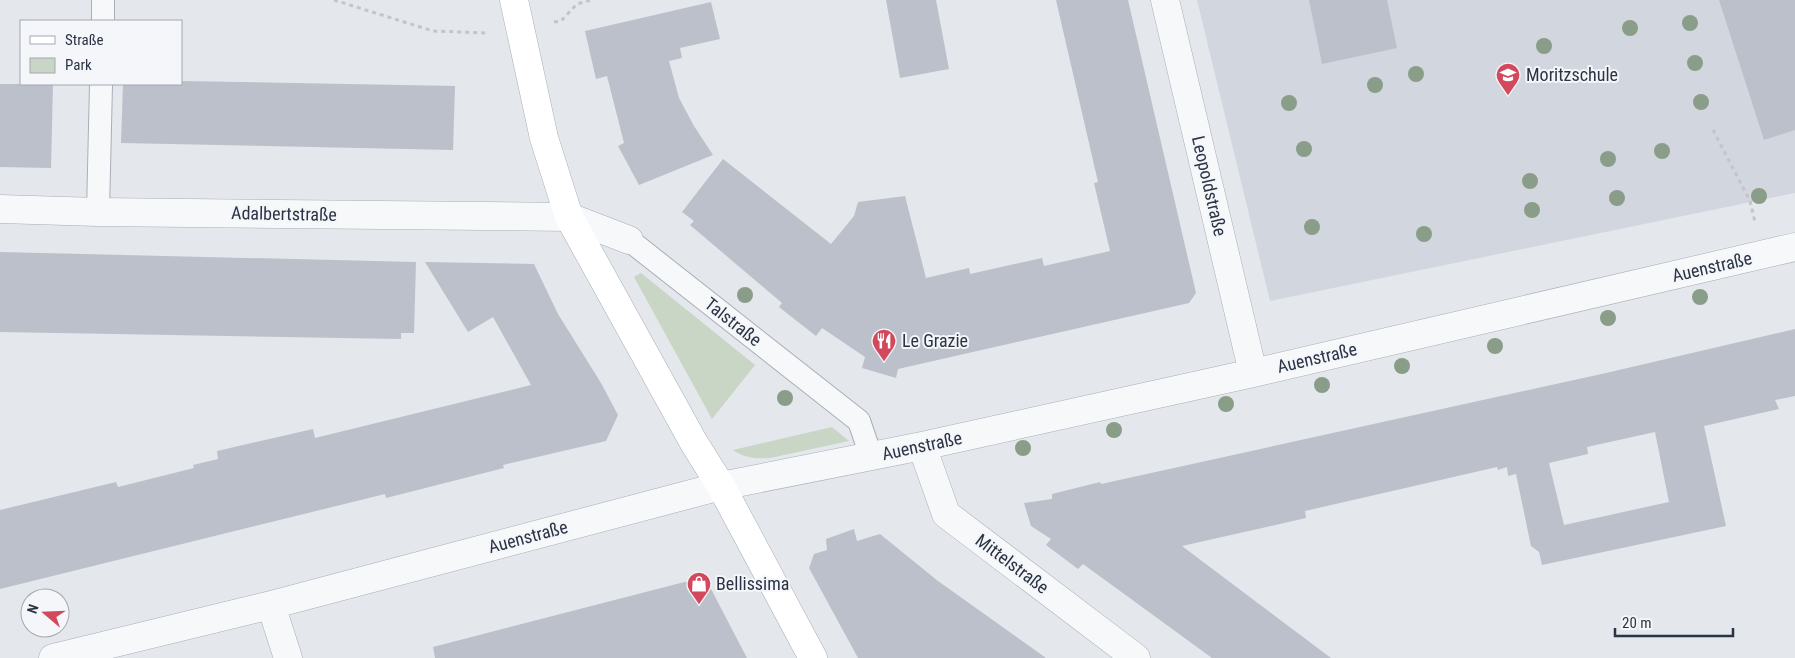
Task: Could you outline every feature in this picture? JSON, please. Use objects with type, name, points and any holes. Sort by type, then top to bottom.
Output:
[{"type":"main road","points":[[514,0],[544,138],[568,217],[694,443],[721,486],[813,658]]},
{"type":"street","name":"Leopoldstraße","points":[[1165,0],[1253,373]]},
{"type":"street","name":"Adalbertstraße","points":[[0,208],[98,212],[568,217]]},
{"type":"street","name":"Talstraße","points":[[568,217],[630,240]]},
{"type":"street","name":"Auenstraße","points":[[53,658],[270,605],[721,486],[922,446],[1253,373],[1795,247]]},
{"type":"street","name":"Mittelstraße","points":[[922,446],[946,514],[1136,658]]},
{"type":"street","points":[[270,605],[288,658]]},
{"type":"lane","points":[[103,0],[103,20]]},
{"type":"lane","points":[[98,212],[101,85]]},
{"type":"lane","name":"Talstraße","points":[[630,240],[859,421],[871,456]]},
{"type":"path","points":[[334,0],[433,31],[483,34],[561,21],[576,4],[591,0]]},
{"type":"path","points":[[1714,130],[1750,201],[1761,255]]},
{"type":"shaded area","name":"Moritzschule","points":[[1197,0],[1795,0],[1795,193],[1270,301]]},
{"type":"green space","points":[[641,273],[755,365],[712,419],[634,277]]},
{"type":"green space","points":[[832,427],[849,441],[770,458],[750,457],[733,450]]},
{"type":"building","points":[[886,0],[936,0],[949,69],[900,78]]},
{"type":"building","points":[[1056,0],[1128,0],[1196,293],[1189,303],[898,369],[896,378],[862,368],[865,357],[822,328],[816,336],[779,307],[782,303],[690,225],[694,221],[682,212],[723,159],[831,244],[854,216],[858,202],[905,196],[926,278],[969,268],[970,274],[1042,258],[1044,266],[1110,251],[1094,183],[1098,182]]},
{"type":"building","points":[[1309,0],[1387,0],[1397,48],[1322,64]]},
{"type":"building","points":[[1719,0],[1795,0],[1795,130],[1764,140]]},
{"type":"building","points":[[711,2],[720,39],[680,48],[682,58],[669,61],[679,98],[713,155],[639,185],[618,146],[624,143],[607,76],[596,79],[585,31]]},
{"type":"building","points":[[182,81],[455,86],[453,150],[121,143],[123,85],[182,85]]},
{"type":"building","points":[[0,84],[53,85],[51,168],[0,167]]},
{"type":"building","points":[[0,252],[416,262],[414,333],[401,333],[401,339],[0,332]]},
{"type":"building","points":[[425,262],[534,264],[558,314],[601,383],[618,415],[606,441],[503,465],[504,468],[386,498],[385,494],[0,589],[0,510],[116,482],[118,487],[194,468],[193,465],[218,459],[217,451],[313,429],[315,438],[531,385],[493,317],[468,332]]},
{"type":"building","points":[[1795,329],[1795,396],[1775,400],[1779,409],[1704,426],[1726,526],[1542,565],[1539,552],[1531,546],[1516,474],[1508,476],[1507,467],[1498,470],[1497,467],[1305,511],[1306,518],[1182,546],[1331,658],[1212,658],[1083,564],[1078,569],[1046,545],[1051,539],[1031,526],[1024,503],[1052,499],[1052,494],[1100,482],[1101,484],[1606,373]],"holes":[[[1655,432],[1669,502],[1564,525],[1549,463],[1588,454],[1587,447]]]},
{"type":"building","points":[[854,529],[857,541],[880,534],[938,581],[1046,658],[858,658],[809,568],[814,554],[827,550],[826,539]]},
{"type":"building","points":[[696,579],[711,589],[747,658],[435,658],[433,647]]},
{"type":"place","name":"Moritzschule","points":[[1508,96]]},
{"type":"place","name":"Le Grazie","points":[[884,362]]},
{"type":"place","name":"Bellissima","points":[[699,605]]}]
